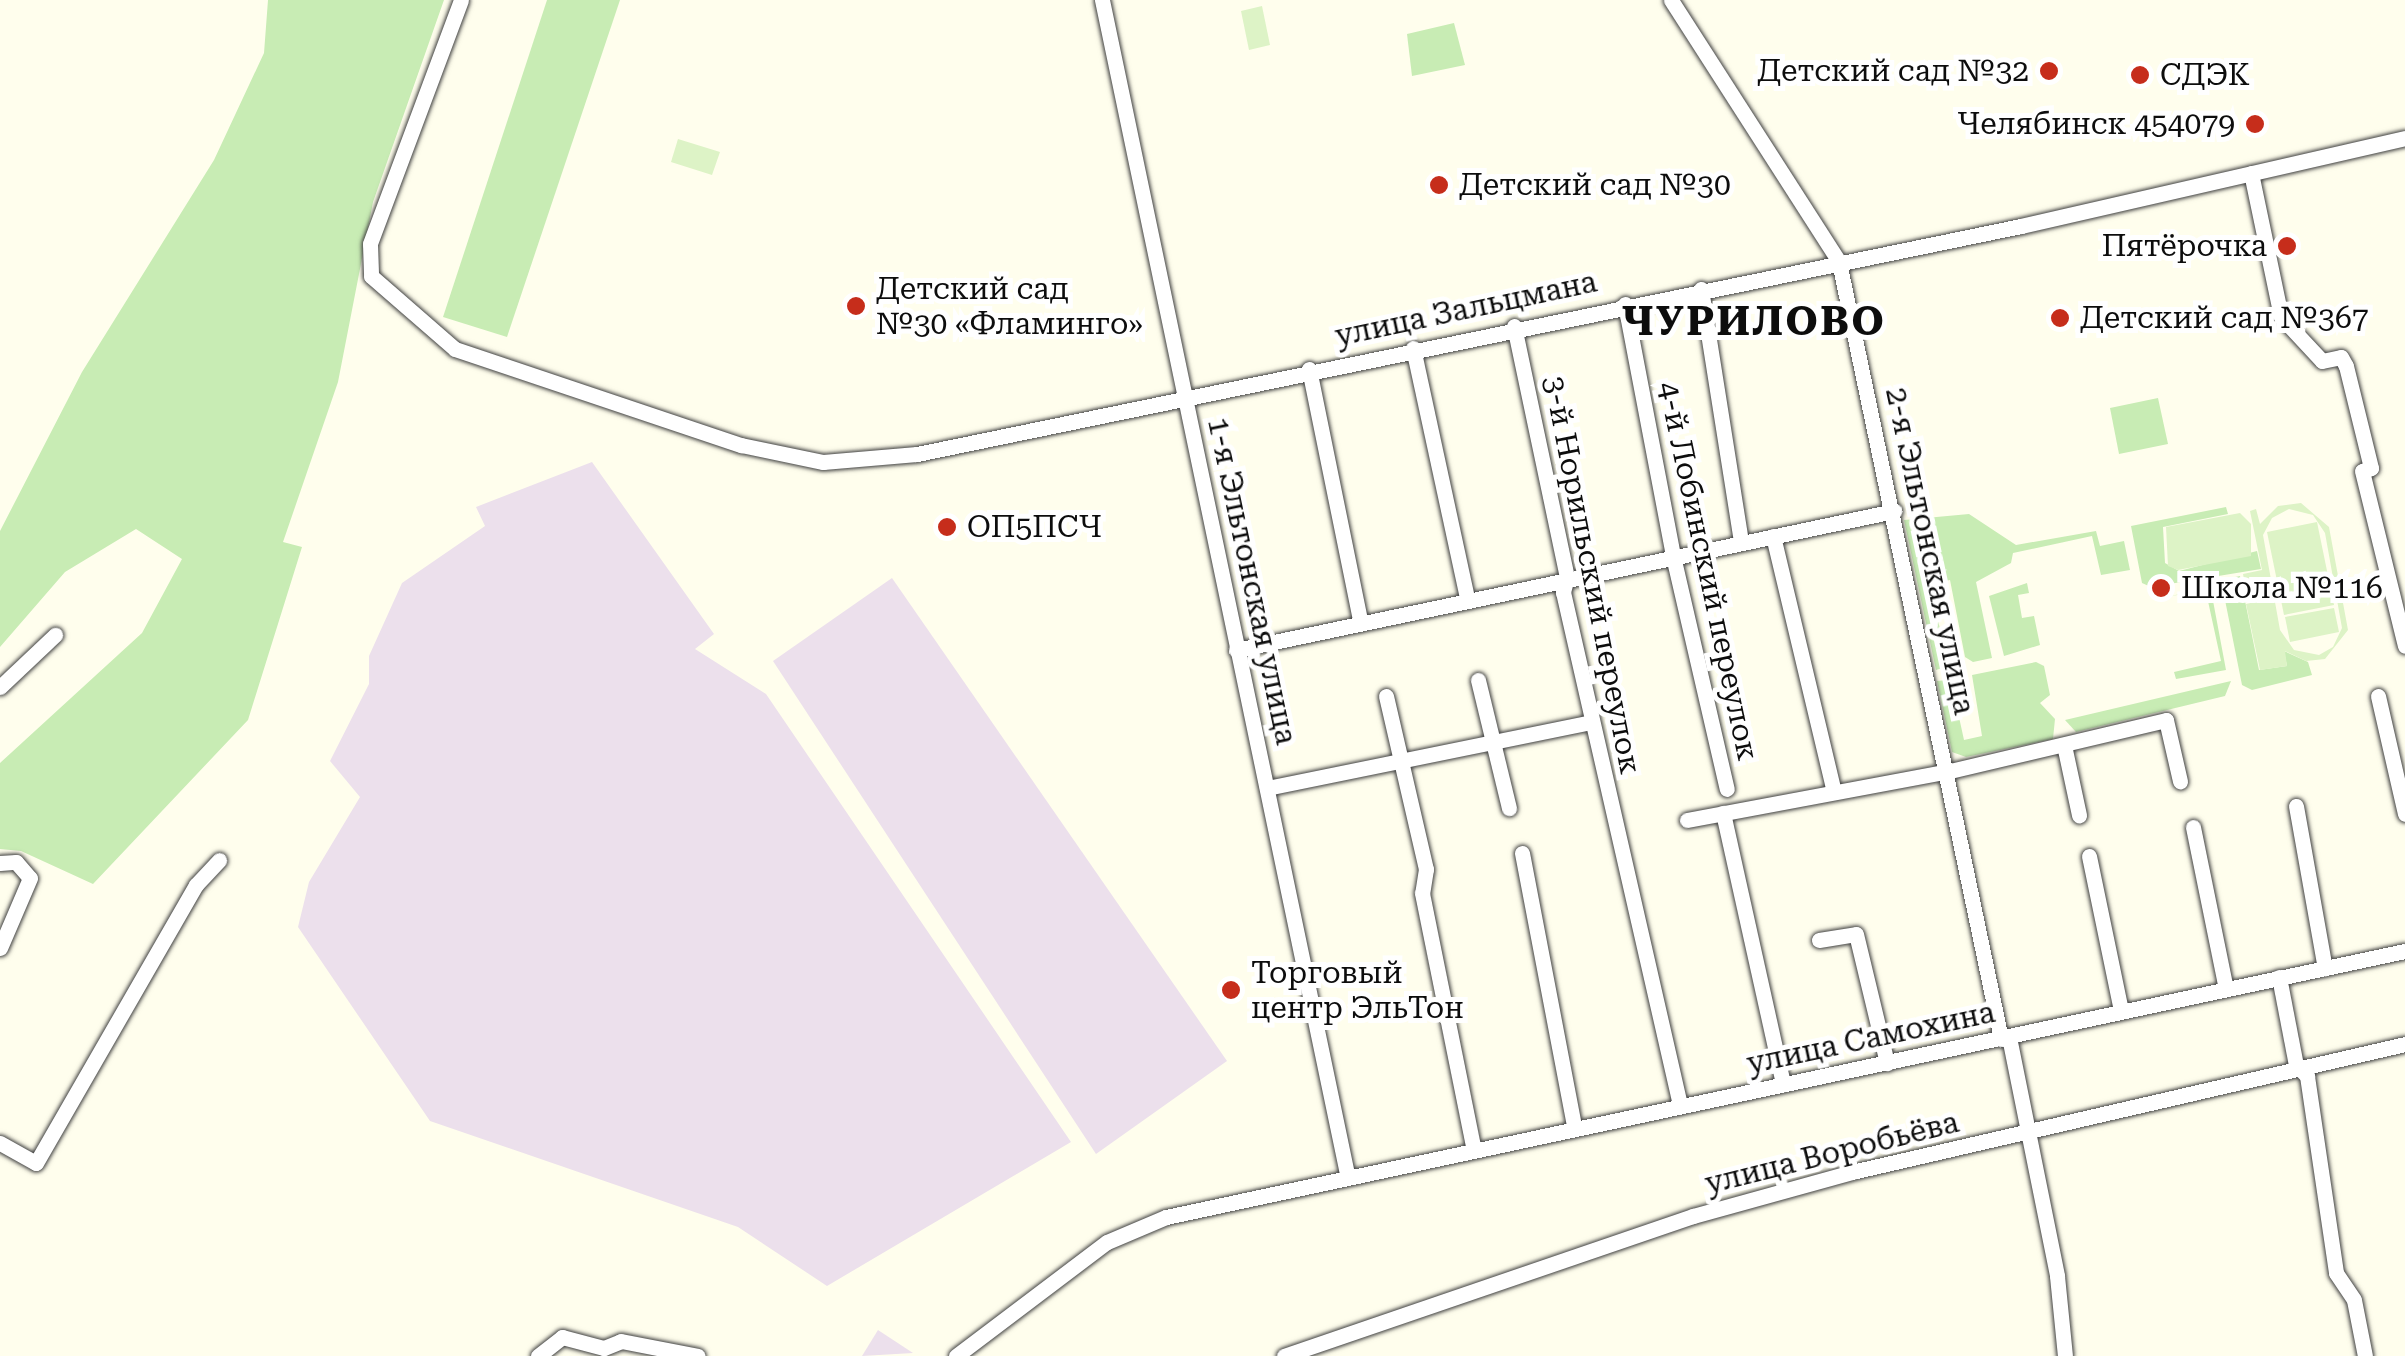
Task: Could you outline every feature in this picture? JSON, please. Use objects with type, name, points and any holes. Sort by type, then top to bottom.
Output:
[{"type":"street","name":"улица Зальцмана","points":[[461,0],[370,244],[371,276],[455,348],[741,446],[824,462],[917,454],[1184,394],[1839,262],[2405,138]]},
{"type":"street","name":"1-я Эльтонская улица","points":[[1102,0],[1347,1174]]},
{"type":"street","name":"2-я Эльтонская улица","points":[[1671,0],[1839,262],[2005,1038],[2030,1134],[2065,1356]]},
{"type":"street","points":[[2251,173],[2281,317],[2322,361],[2341,357],[2346,366],[2371,468],[2362,470],[2404,646]]},
{"type":"street","points":[[1701,289],[1741,542]]},
{"type":"street","name":"4-й Лобинский переулок","points":[[1625,304],[1673,556],[1727,789]]},
{"type":"street","name":"3-й Норильский переулок","points":[[1514,326],[1567,577],[1563,592],[1680,1105]]},
{"type":"street","points":[[1413,348],[1467,598]]},
{"type":"street","points":[[1309,369],[1360,619]]},
{"type":"street","points":[[1236,650],[1271,647],[1360,619],[1894,511]]},
{"type":"street","points":[[1773,536],[1834,788]]},
{"type":"street","points":[[0,687],[55,635]]},
{"type":"street","points":[[1478,680],[1509,808]]},
{"type":"street","points":[[1386,696],[1426,869],[1422,893],[1473,1146]]},
{"type":"street","points":[[2378,696],[2405,814]]},
{"type":"street","points":[[1687,820],[1834,788],[1950,771],[2166,720],[2180,781]]},
{"type":"street","points":[[1267,788],[1591,722]]},
{"type":"street","points":[[2064,744],[2079,815]]},
{"type":"street","points":[[2296,806],[2325,968]]},
{"type":"street","points":[[1723,813],[1783,1084]]},
{"type":"street","points":[[2193,827],[2226,989]]},
{"type":"street","points":[[1522,853],[1574,1126]]},
{"type":"street","points":[[2088,856],[2121,1011]]},
{"type":"street","points":[[0,1143],[36,1162],[196,885],[219,860]]},
{"type":"street","points":[[0,863],[16,862],[30,878],[0,948]]},
{"type":"street","points":[[1819,940],[1856,934],[1887,1062]]},
{"type":"street","name":"улица Самохина","points":[[956,1356],[1134,1228],[1473,1146],[2005,1038],[2405,950]]},
{"type":"street","points":[[2279,977],[2296,1065],[2307,1076],[2336,1273],[2354,1300],[2366,1356]]},
{"type":"street","name":"улица Воробьёва","points":[[1284,1356],[1694,1216],[1852,1172],[2030,1134],[2296,1065],[2405,1044]]},
{"type":"street","points":[[538,1356],[562,1337],[604,1348],[622,1340],[698,1356]]},
{"type":"shaded area","points":[[592,462],[714,634],[695,649],[766,694],[1071,1142],[827,1286],[738,1227],[430,1121],[298,927],[309,882],[360,797],[330,761],[369,684],[369,656],[402,583],[485,526],[476,507]]},
{"type":"shaded area","points":[[892,578],[1227,1061],[1096,1154],[773,661]]},
{"type":"shaded area","points":[[878,1330],[913,1353],[862,1356]]},
{"type":"green space","points":[[268,0],[444,0],[373,202],[338,382],[283,542],[302,547],[248,720],[93,884],[21,851],[0,849],[0,763],[142,633],[182,559],[136,529],[65,572],[0,647],[0,531],[82,372],[214,160],[264,53]]},
{"type":"green space","points":[[547,0],[620,0],[507,337],[443,317]]},
{"type":"green space","points":[[1262,6],[1270,45],[1249,50],[1241,11]]},
{"type":"green space","points":[[1454,23],[1465,65],[1412,76],[1407,34]]},
{"type":"green space","points":[[678,139],[720,152],[712,175],[671,162]]},
{"type":"green space","points":[[2158,398],[2168,444],[2119,454],[2110,408]]},
{"type":"green space","points":[[2301,503],[2329,527],[2348,630],[2325,659],[2306,661],[2285,651],[2287,666],[2260,670],[2246,604],[2268,599],[2265,589],[2266,596],[2248,600],[2243,574],[2262,570],[2250,511],[2256,509],[2260,524],[2278,506]],"holes":[[[2289,509],[2313,515],[2325,533],[2342,628],[2333,647],[2319,655],[2294,650],[2280,630],[2263,535],[2272,518]]]},
{"type":"green space","points":[[2226,507],[2228,514],[2163,527],[2165,563],[2179,571],[2257,551],[2261,569],[2151,587],[2142,583],[2131,526]]},
{"type":"green space","points":[[2240,513],[2251,524],[2251,556],[2178,570],[2168,566],[2166,527]]},
{"type":"green space","points":[[1969,514],[2016,545],[2096,531],[2100,546],[2124,541],[2130,570],[2101,575],[2092,536],[2013,553],[2011,563],[1976,582],[1992,658],[1973,662],[1965,657],[1950,580],[1931,584],[1946,660],[1955,664],[1936,670],[1904,520]]},
{"type":"green space","points":[[2317,522],[2334,605],[2284,615],[2267,532]]},
{"type":"green space","points":[[2240,576],[2259,670],[2287,666],[2284,651],[2308,662],[2312,675],[2252,690],[2242,685],[2221,580]]},
{"type":"green space","points":[[2027,583],[2029,593],[2018,595],[2022,618],[2034,616],[2040,645],[2004,656],[1989,596]]},
{"type":"green space","points":[[2211,590],[2226,670],[2176,679],[2174,672],[2221,661],[2206,592],[2168,596]]},
{"type":"green space","points":[[2334,608],[2339,632],[2290,642],[2285,617]]},
{"type":"green space","points":[[2036,662],[2044,666],[2050,695],[2040,703],[2055,719],[2053,739],[1966,757],[1952,752],[1937,681],[1958,679],[1952,685],[1964,740],[1982,736],[1972,675]]},
{"type":"green space","points":[[2231,681],[2225,696],[2076,732],[2065,720]]},
{"type":"place","name":"Детский сад №32","points":[[2049,71]]},
{"type":"place","name":"СДЭК","points":[[2140,75]]},
{"type":"place","name":"Челябинск 454079","points":[[2255,124]]},
{"type":"place","name":"Детский сад №30","points":[[1439,185]]},
{"type":"place","name":"Пятёрочка","points":[[2287,246]]},
{"type":"place","name":"Детский сад №30 «Фламинго»","points":[[856,306]]},
{"type":"place","name":"Детский сад №367","points":[[2060,318]]},
{"type":"place","name":"ОП5ПСЧ","points":[[947,527]]},
{"type":"place","name":"Школа №116","points":[[2161,588]]},
{"type":"place","name":"Торговый центр ЭльТон","points":[[1231,990]]},
{"type":"district","name":"ЧУРИЛОВО","points":[[1754,322]]}]
